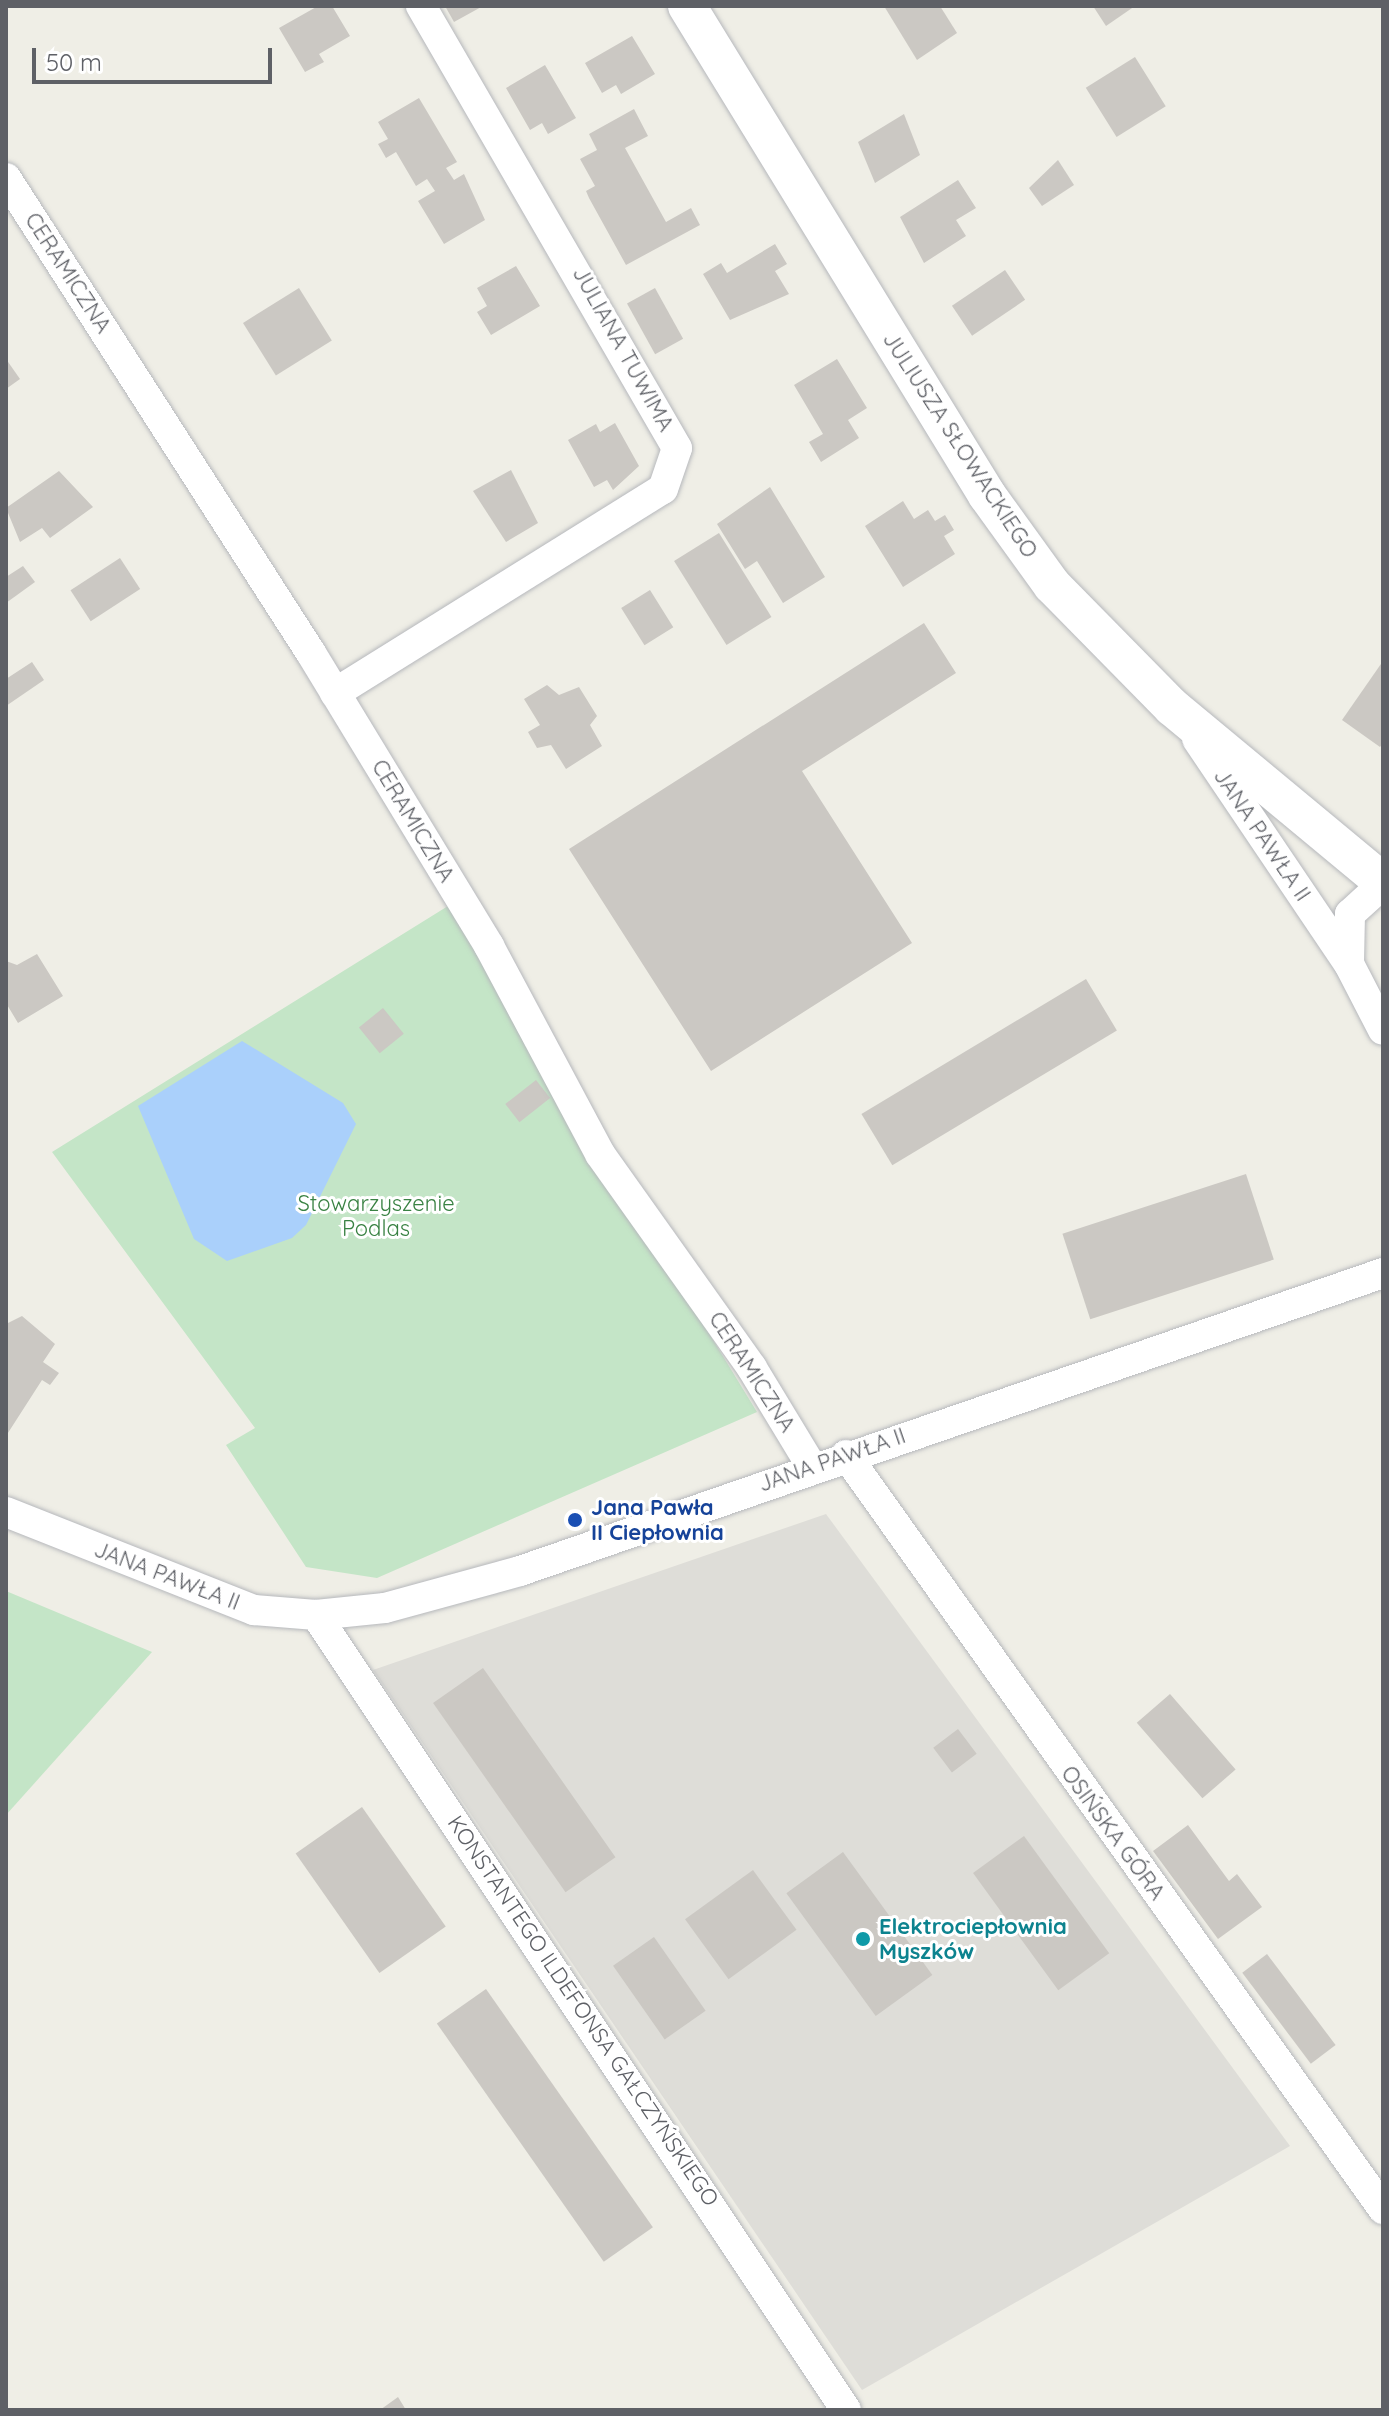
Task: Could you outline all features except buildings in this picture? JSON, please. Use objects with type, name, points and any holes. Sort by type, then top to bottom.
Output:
[{"type":"street","name":"JULIANA TUWIMA","points":[[335,693],[663,489],[677,448],[421,6]]},
{"type":"street","name":"JULIUSZA SŁOWACKIEGO","points":[[687,6],[1005,521],[1052,585],[1172,707],[1383,883]]},
{"type":"street","name":"CERAMICZNA","points":[[6,178],[335,693],[489,946],[600,1154],[752,1368],[812,1467]]},
{"type":"street","name":"JANA PAWŁA II","points":[[1172,707],[1349,964],[1383,1030]]},
{"type":"street","name":"JANA PAWŁA II","points":[[1349,964],[1350,914],[1383,883]]},
{"type":"street","name":"JANA PAWŁA II","points":[[6,1512],[229,1603],[316,1615],[443,1595],[1383,1273]]},
{"type":"street","name":"OSIŃSKA GÓRA","points":[[846,1455],[1383,2209]]},
{"type":"street","name":"KONSTANTEGO ILDEFONSA GAŁCZYŃSKIEGO","points":[[316,1615],[846,2410]]},
{"type":"shaded area","points":[[826,1514],[1290,2146],[862,2390],[373,1670]]},
{"type":"green space","name":"Stowarzyszenie Podlas","points":[[448,906],[757,1412],[377,1578],[306,1567],[226,1445],[255,1428],[52,1152]]},
{"type":"green space","points":[[6,1591],[152,1652],[6,1815]]},
{"type":"water","points":[[242,1041],[343,1103],[356,1124],[306,1225],[292,1238],[227,1261],[194,1239],[138,1106]]},
{"type":"place","name":"Jana Pawła II Ciepłownia","points":[[575,1520]]},
{"type":"place","name":"Elektrociepłownia Myszków","points":[[863,1939]]}]
